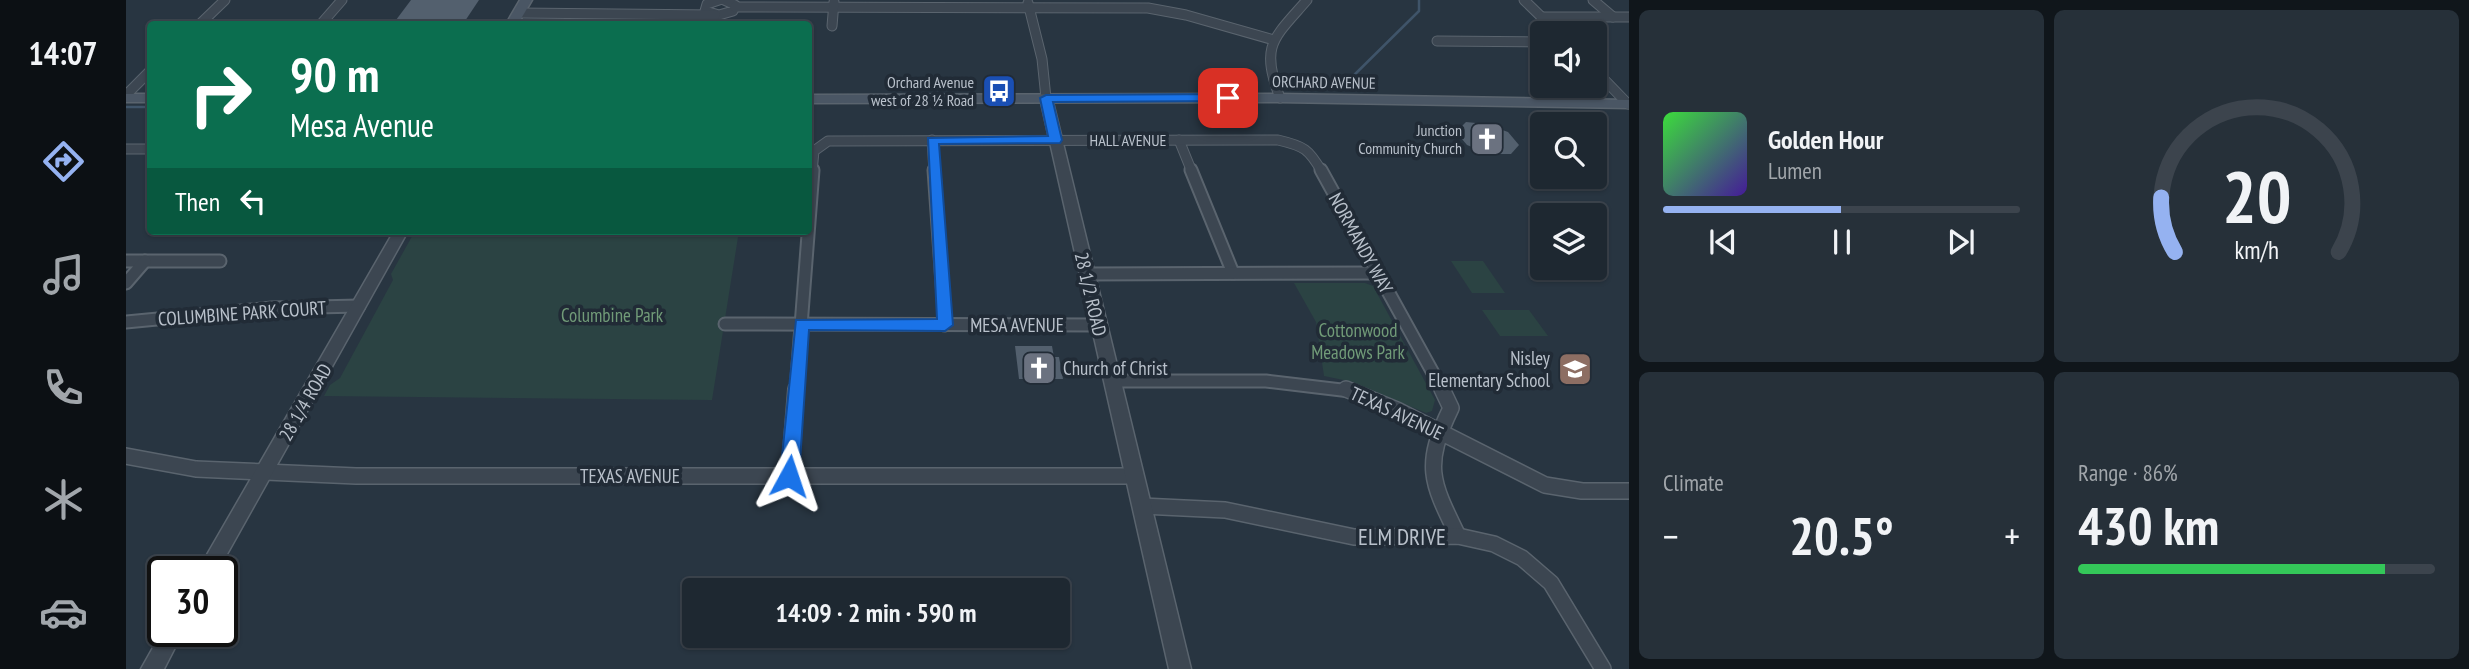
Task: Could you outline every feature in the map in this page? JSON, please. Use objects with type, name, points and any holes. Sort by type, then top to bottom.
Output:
[{"type":"main road","points":[[519,19],[526,0]]},
{"type":"main road","points":[[126,96],[147,98]]},
{"type":"main road","name":"ORCHARD AVENUE","points":[[812,99],[1280,98],[1629,104]]},
{"type":"street","points":[[203,21],[225,0]]},
{"type":"street","points":[[324,21],[342,0]]},
{"type":"street","points":[[715,15],[705,11],[706,3],[722,0],[733,3],[734,9],[727,21]]},
{"type":"street","points":[[1280,98],[1268,63],[1274,40],[1307,0]]},
{"type":"street","points":[[1524,0],[1546,21]]},
{"type":"street","points":[[1593,0],[1613,17]]},
{"type":"street","points":[[519,19],[715,15],[734,9],[833,4],[1029,4],[1160,9],[1274,40]]},
{"type":"street","points":[[832,26],[833,4]]},
{"type":"street","name":"28 1/2 ROAD","points":[[1029,4],[1042,59],[1046,98],[1180,669]]},
{"type":"street","points":[[1542,17],[1629,17]]},
{"type":"street","points":[[1437,41],[1530,41]]},
{"type":"street","points":[[126,96],[147,74]]},
{"type":"street","points":[[1607,82],[1629,104]]},
{"type":"street","points":[[932,140],[945,325]]},
{"type":"street","points":[[1179,140],[1233,274]]},
{"type":"street","name":"HALL AVENUE","points":[[812,180],[814,151],[828,141],[1278,140],[1300,145]]},
{"type":"street","name":"NORMANDY WAY","points":[[1300,145],[1314,158],[1448,400],[1451,408],[1438,432],[1430,456],[1430,469],[1439,497],[1458,536]]},
{"type":"street","points":[[126,149],[147,149]]},
{"type":"street","name":"28 1/4 ROAD","points":[[216,556],[399,235]]},
{"type":"street","name":"HALL AVENUE","points":[[802,324],[808,235]]},
{"type":"street","points":[[126,261],[220,261]]},
{"type":"street","points":[[126,283],[145,261]]},
{"type":"street","points":[[1087,274],[1378,272]]},
{"type":"street","name":"COLUMBINE PARK COURT","points":[[126,322],[272,308],[359,306]]},
{"type":"street","name":"MESA AVENUE","points":[[724,324],[1099,325]]},
{"type":"street","points":[[789,476],[802,324]]},
{"type":"street","name":"TEXAS AVENUE","points":[[1112,381],[1266,380],[1343,388],[1397,410],[1545,485],[1582,491],[1629,491]]},
{"type":"street","name":"TEXAS AVENUE","points":[[126,456],[196,469],[356,476],[1135,476]]},
{"type":"street","name":"ELM DRIVE","points":[[1142,506],[1225,510],[1354,537],[1458,536],[1494,544],[1537,568],[1564,601],[1603,669]]},
{"type":"street","points":[[152,669],[164,647]]},
{"type":"green space","name":"Columbine Park","points":[[413,235],[738,235],[712,400],[324,396],[330,385],[340,378],[393,280],[391,274]]},
{"type":"green space","points":[[1451,261],[1483,261],[1505,293],[1472,293]]},
{"type":"green space","name":"Cottonwood Meadows Park","points":[[1294,283],[1365,283],[1373,286],[1435,400],[1432,411],[1426,413],[1353,382],[1324,376],[1316,322]]},
{"type":"green space","points":[[1482,310],[1529,310],[1548,336],[1500,336]]},
{"type":"building","points":[[411,0],[479,0],[465,21],[395,21]]},
{"type":"building","name":"Junction Community Church","points":[[1466,122],[1486,124],[1508,132],[1519,145],[1511,154],[1489,154],[1467,145],[1456,132]]},
{"type":"building","name":"Church of Christ","points":[[1015,346],[1052,346],[1054,357],[1059,357],[1063,379],[1019,379]]},
{"type":"waterway","points":[[1343,86],[1419,11],[1419,0]]},
{"type":"waterway","points":[[126,107],[147,107]]},
{"type":"place","name":"Orchard Avenue west of 28 ½ Road","points":[[999,91]]},
{"type":"place","name":"Junction Community Church","points":[[1487,139]]},
{"type":"place","name":"Church of Christ","points":[[1039,368]]},
{"type":"place","name":"Nisley Elementary School","points":[[1575,369]]},
{"type":"route","points":[[789,476],[802,324],[945,325],[932,140],[1056,140],[1046,98],[1228,98]]}]
